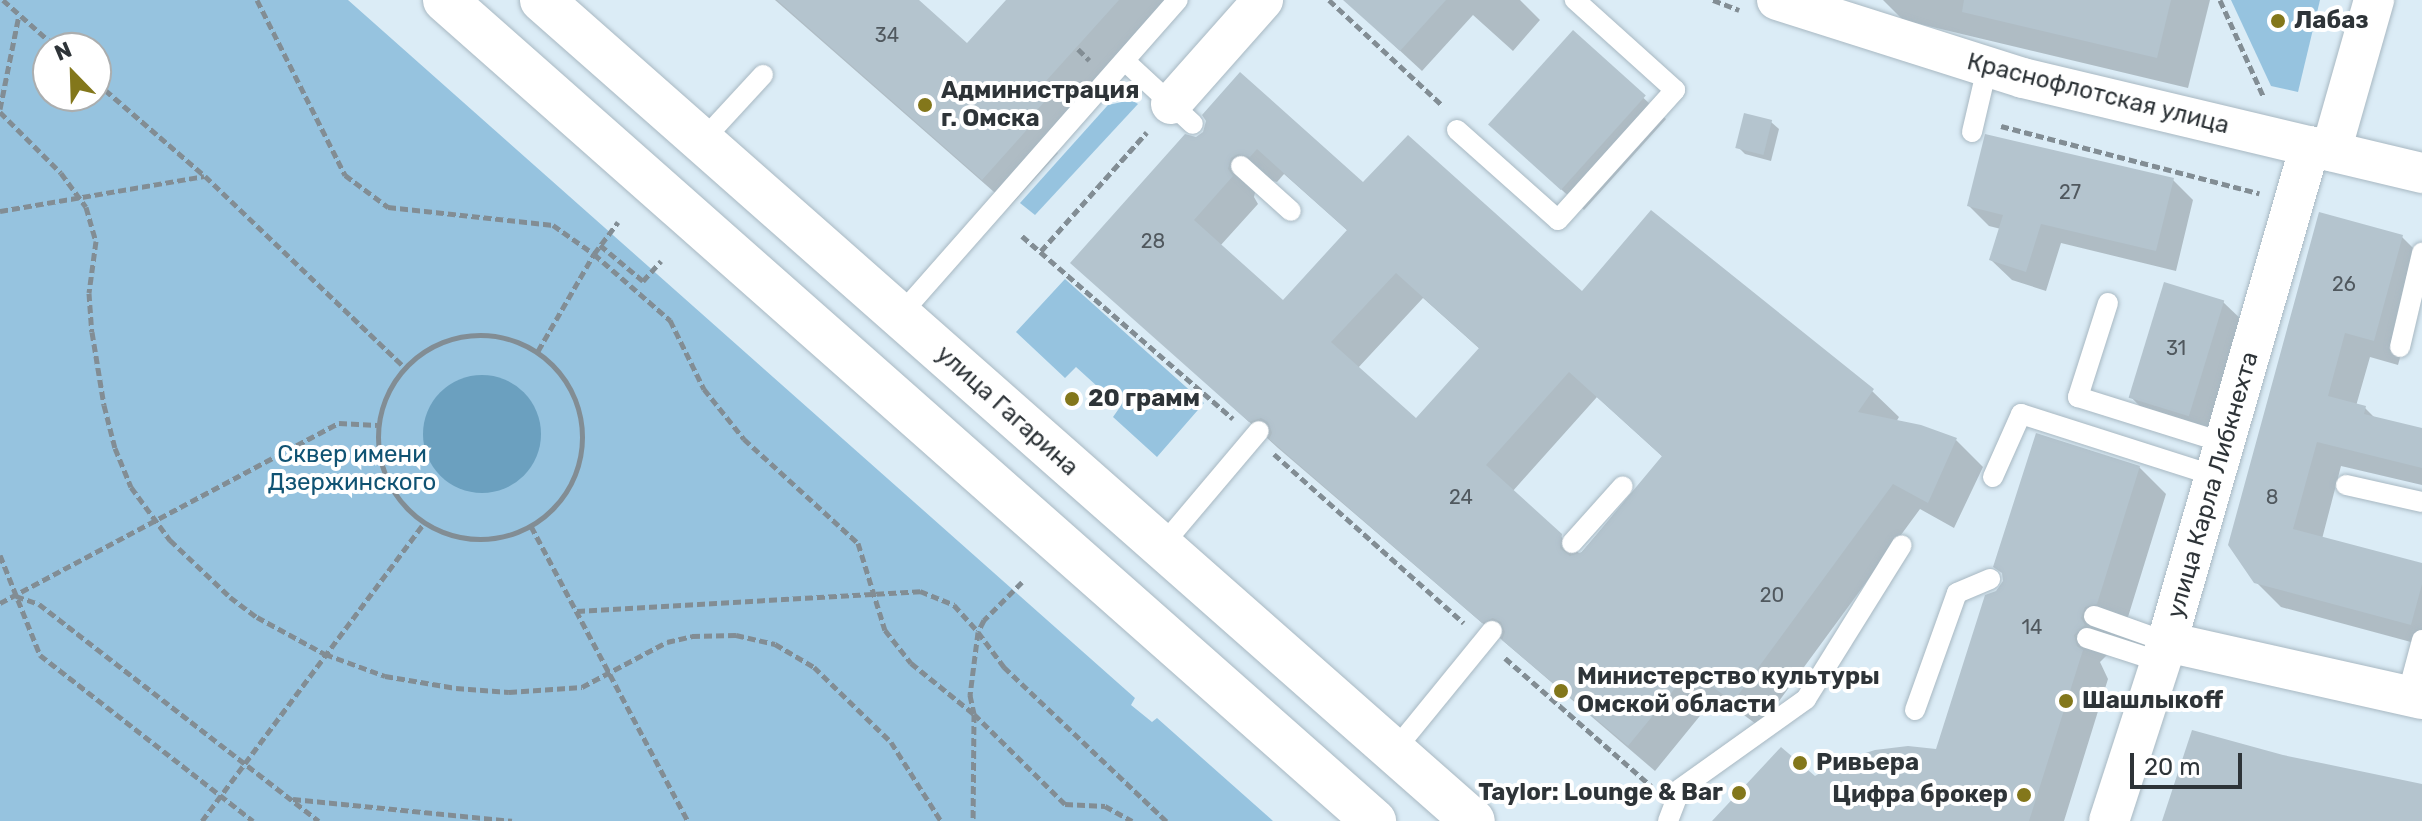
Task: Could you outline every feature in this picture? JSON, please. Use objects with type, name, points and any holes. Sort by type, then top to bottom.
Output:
[{"type":"main road","points":[[445,0],[1374,821]]},
{"type":"main road","name":"улица Гагарина","points":[[542,0],[1473,821]]},
{"type":"main road","points":[[572,111],[614,64]]},
{"type":"street","points":[[1182,114],[1263,0]]},
{"type":"street","name":"улица Карла Либкнехта","points":[[2109,821],[2164,652],[2220,459],[2320,149],[2374,0]]},
{"type":"street","name":"Краснофлотская улица","points":[[1809,6],[1987,68],[2422,173]]},
{"type":"street","points":[[2164,652],[2414,698]]},
{"type":"lane","points":[[900,315],[1178,0]]},
{"type":"lane","points":[[1457,130],[1558,220],[1675,90],[1575,0]]},
{"type":"lane","points":[[1126,62],[1182,114]]},
{"type":"lane","points":[[1972,132],[1987,68]]},
{"type":"lane","points":[[702,141],[763,75]]},
{"type":"lane","points":[[1241,166],[1291,211]]},
{"type":"lane","points":[[2400,347],[2422,253]]},
{"type":"lane","points":[[2108,303],[2078,397],[2220,459]]},
{"type":"lane","points":[[1993,477],[2021,414],[2220,459]]},
{"type":"lane","points":[[1160,548],[1256,434]]},
{"type":"lane","points":[[2346,485],[2422,502]]},
{"type":"lane","points":[[1572,543],[1623,486]]},
{"type":"lane","points":[[1668,821],[1680,789],[1806,699],[1902,545]]},
{"type":"lane","points":[[1915,710],[1957,593],[1990,579]]},
{"type":"lane","points":[[2094,616],[2164,652]]},
{"type":"lane","points":[[1394,751],[1488,636]]},
{"type":"lane","points":[[2087,638],[2164,652]]},
{"type":"lane","points":[[2414,698],[2422,640]]},
{"type":"path","points":[[3,0],[39,32]]},
{"type":"path","points":[[257,0],[345,175],[388,207],[553,225],[594,254],[670,320],[704,389],[744,439],[858,543],[877,596],[885,630],[911,663],[974,714],[1065,804],[1105,806],[1132,821]]},
{"type":"path","points":[[1329,0],[1444,107]]},
{"type":"path","points":[[2220,0],[2267,103]]},
{"type":"path","points":[[19,15],[0,111],[82,198],[96,241],[89,293],[104,405],[115,448],[131,487],[154,522],[230,597],[257,617],[325,654],[385,676],[469,689],[509,692],[582,687],[611,675],[667,642],[692,636],[736,635],[775,644],[814,667],[891,742],[941,821]]},
{"type":"path","points":[[112,96],[205,176],[404,367]]},
{"type":"path","points":[[1041,251],[1182,114]]},
{"type":"path","points":[[0,211],[205,176]]},
{"type":"path","points":[[538,351],[594,254],[618,222]]},
{"type":"path","points":[[1022,236],[1488,636],[1626,764]]},
{"type":"path","points":[[600,245],[643,281],[661,261]]},
{"type":"path","points":[[468,334],[504,336],[538,351],[563,374],[578,405],[583,440],[577,473],[559,503],[531,526],[496,539],[459,538],[424,523],[396,497],[380,463],[377,425],[386,394],[404,367],[433,345],[468,334]]},
{"type":"path","points":[[0,603],[339,423],[377,425]]},
{"type":"path","points":[[202,821],[424,523]]},
{"type":"path","points":[[531,526],[688,821]]},
{"type":"path","points":[[0,555],[40,655],[253,821]]},
{"type":"path","points":[[973,821],[974,714],[970,695],[978,632],[1022,582]]},
{"type":"path","points":[[577,611],[877,596],[920,591],[954,605],[1004,667],[1166,821]]},
{"type":"path","points":[[16,596],[39,604],[319,821]]},
{"type":"path","points":[[293,799],[512,821]]},
{"type":"green space","name":"Сквер имени Дзержинского","points":[[0,0],[348,0],[1135,698],[1131,705],[1152,722],[1157,718],[1273,821],[0,821]]},
{"type":"green space","points":[[2231,0],[2320,0],[2298,92],[2271,86]]},
{"type":"green space","points":[[1131,100],[1138,104],[1035,215],[1020,203],[1108,105]]},
{"type":"green space","points":[[1065,279],[1204,403],[1157,457],[1113,417],[1120,407],[1076,367],[1065,378],[1016,332]]},
{"type":"shaded area","points":[[482,375],[505,379],[524,392],[537,411],[541,434],[537,457],[524,476],[505,489],[482,493],[459,489],[440,476],[427,457],[423,434],[427,411],[440,392],[459,379]]},
{"type":"building","points":[[777,0],[919,0],[967,43],[1006,0],[1119,0],[1046,81],[1056,89],[1028,120],[1032,124],[982,180]]},
{"type":"building","points":[[1343,0],[1446,0],[1400,51]]},
{"type":"building","points":[[1964,0],[2171,0],[2157,58],[1962,12]]},
{"type":"building","points":[[1573,30],[1646,96],[1561,190],[1488,124]]},
{"type":"building","points":[[1240,72],[1363,182],[1408,135],[1582,291],[1651,210],[1874,389],[1858,412],[1921,425],[1957,438],[1928,503],[1893,484],[1733,702],[1690,670],[1628,746],[1502,640],[1505,632],[1501,622],[1493,618],[1482,623],[1269,439],[1272,433],[1268,422],[1261,418],[1249,422],[1070,263],[1185,134],[1196,137],[1203,132],[1206,121],[1202,115]],"holes":[[[1257,149],[1347,230],[1283,300],[1194,220],[1233,176],[1228,169],[1231,158],[1238,154],[1250,157]],[[1396,273],[1479,348],[1416,418],[1331,342]],[[1569,372],[1662,456],[1582,552],[1570,556],[1560,548],[1562,534],[1486,465]]]},
{"type":"building","points":[[1744,113],[1772,120],[1763,155],[1735,148]]},
{"type":"building","points":[[1985,134],[2174,178],[2156,251],[2041,224],[2026,272],[1989,260],[2003,215],[1967,206]]},
{"type":"building","points":[[2319,212],[2403,235],[2374,341],[2345,333],[2328,396],[2366,406],[2364,414],[2422,428],[2422,468],[2317,442],[2293,529],[2422,563],[2422,584],[2411,625],[2254,583],[2228,545]]},
{"type":"building","points":[[2164,282],[2224,300],[2189,416],[2129,398]]},
{"type":"building","points":[[2036,433],[2140,466],[2097,604],[2085,607],[2081,618],[2085,625],[2074,635],[2077,646],[2083,650],[2029,821],[1712,821],[1781,747],[1815,776],[1840,761],[1875,750],[1908,746],[1936,749],[1985,595],[1996,591],[2003,581],[2002,573],[1993,567]]},
{"type":"building","points":[[2192,730],[2283,755],[2422,784],[2422,821],[2162,821]]},
{"type":"place","name":"Лабаз","points":[[2278,21]]},
{"type":"place","name":"Администрация г. Омска","points":[[925,105]]},
{"type":"place","name":"20 грамм","points":[[1072,399]]},
{"type":"place","name":"Министерство культуры Омской области","points":[[1561,691]]},
{"type":"place","name":"Шашлыкoff","points":[[2066,701]]},
{"type":"place","name":"Ривьера","points":[[1800,763]]},
{"type":"place","name":"Taylor: Lounge & Bar","points":[[1739,793]]},
{"type":"place","name":"Цифра брокер","points":[[2024,795]]}]
